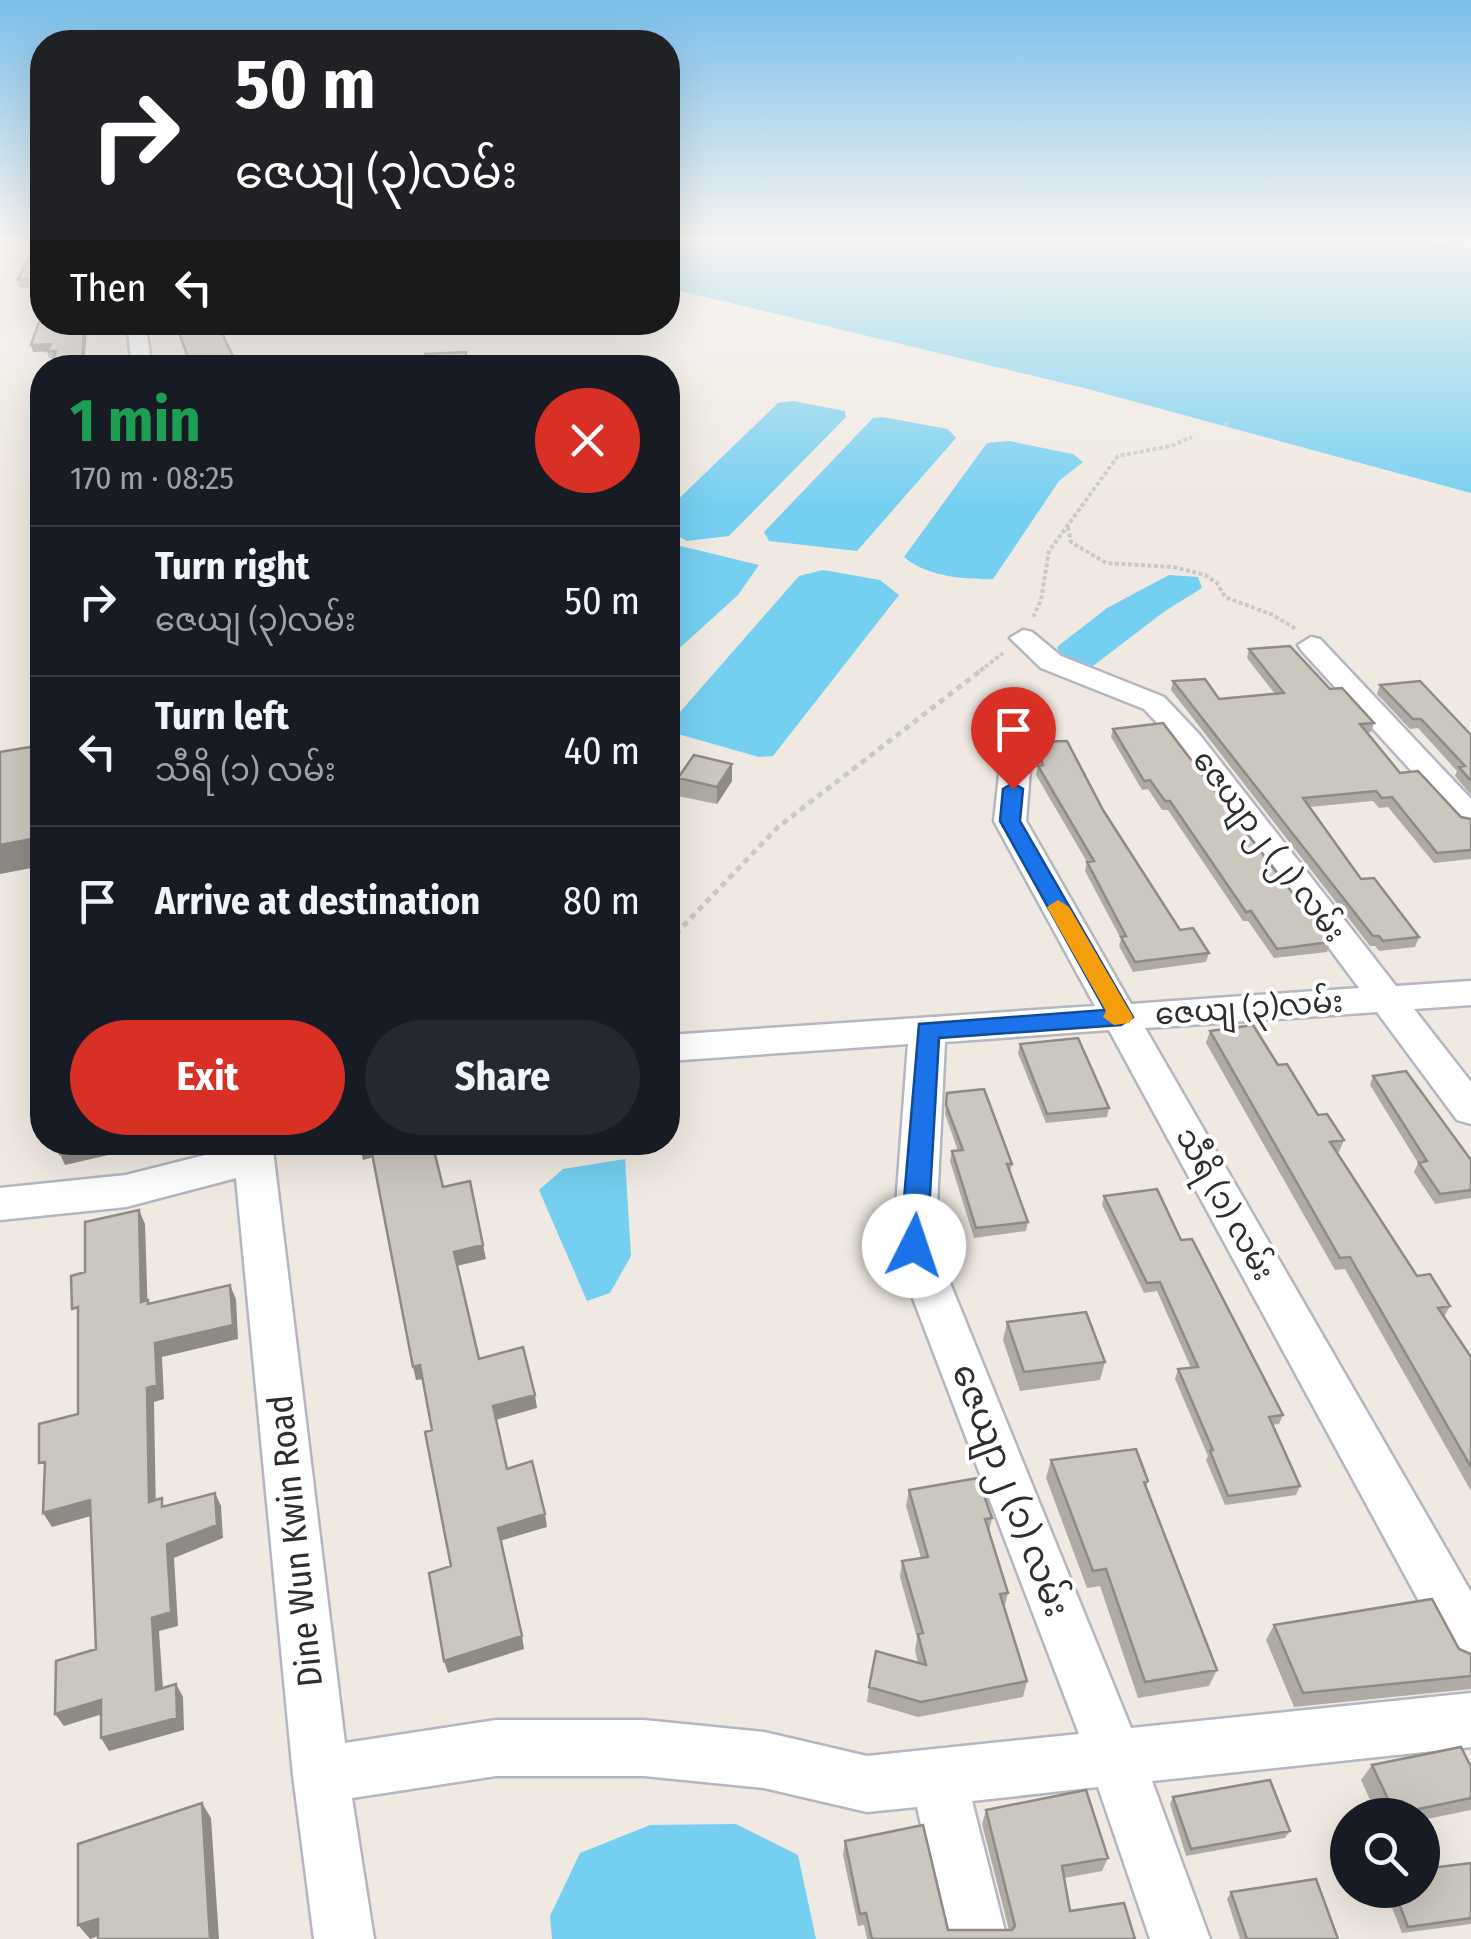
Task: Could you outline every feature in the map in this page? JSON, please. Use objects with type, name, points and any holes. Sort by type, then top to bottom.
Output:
[{"type":"street","name":"ဇေယျာ၂ (၂) လမ်း","points":[[1023,638],[1051,662],[1154,703],[1189,740],[1471,1110]]},
{"type":"street","points":[[1311,645],[1471,817]]},
{"type":"street","name":"သီရိ (၁) လမ်း","points":[[1016,758],[1010,821],[1471,1642]]},
{"type":"street","name":"ဇေယျ (၃)လမ်း","points":[[680,1047],[1471,993]]},
{"type":"street","name":"ဇေယျာ၂ (၁) လမ်း","points":[[927,1030],[914,1246],[1116,1759],[1180,1939]]},
{"type":"street","points":[[0,1204],[126,1191],[237,1155]]},
{"type":"street","name":"Dine Wun Kwin Road","points":[[253,1155],[321,1775],[344,1939]]},
{"type":"street","points":[[321,1775],[496,1748],[644,1748],[764,1760],[867,1784],[1471,1720]]},
{"type":"street","points":[[939,1779],[977,1939]]},
{"type":"path","points":[[1225,425],[1230,420]]},
{"type":"path","points":[[680,929],[778,827],[1023,638],[1041,600],[1049,551],[1118,456],[1171,446],[1192,437]]},
{"type":"path","points":[[1068,526],[1071,542],[1106,563],[1195,570],[1222,588],[1225,597],[1248,602],[1267,616],[1290,623],[1311,645]]},
{"type":"water","points":[[832,327],[1471,327],[1471,493],[1088,389]]},
{"type":"water","points":[[793,401],[845,411],[846,417],[729,536],[687,541],[680,537],[680,497],[778,403]]},
{"type":"water","points":[[873,418],[948,429],[956,438],[857,551],[769,541],[764,532]]},
{"type":"water","points":[[1009,441],[1073,454],[1083,462],[1059,481],[993,579],[934,573],[904,557],[987,443]]},
{"type":"water","points":[[680,546],[759,565],[738,595],[680,648]]},
{"type":"water","points":[[823,570],[880,580],[899,595],[773,756],[759,757],[680,735],[680,712],[799,576]]},
{"type":"water","points":[[1169,575],[1198,577],[1202,588],[1093,666],[1060,654],[1057,647],[1107,608]]},
{"type":"water","points":[[625,1159],[631,1256],[610,1293],[587,1301],[539,1190],[563,1169]]},
{"type":"water","points":[[736,1824],[798,1855],[816,1939],[552,1939],[550,1916],[580,1853],[650,1825]]},
{"type":"building","points":[[34,335],[84,335],[82,355],[55,355],[56,351],[47,351],[51,344],[31,345]]},
{"type":"building","points":[[180,335],[223,335],[232,355],[187,355]]},
{"type":"building","points":[[466,352],[466,355],[425,354]]},
{"type":"building","points":[[1290,646],[1330,689],[1342,688],[1374,723],[1360,724],[1400,773],[1418,771],[1461,817],[1471,819],[1471,850],[1437,853],[1392,797],[1382,798],[1376,791],[1303,798],[1361,879],[1374,878],[1419,937],[1383,941],[1373,936],[1173,681],[1205,679],[1219,699],[1284,693],[1249,649]]},
{"type":"building","points":[[1420,681],[1471,735],[1471,781],[1459,767],[1465,766],[1421,719],[1413,719],[1380,685]]},
{"type":"building","points":[[1163,723],[1330,942],[1277,949],[1251,911],[1246,912],[1170,801],[1165,801],[1150,780],[1144,781],[1113,729]]},
{"type":"building","points":[[1067,741],[1103,810],[1180,930],[1193,928],[1209,953],[1135,962],[1121,937],[1126,936],[1087,862],[1094,861],[1038,766],[1043,765],[1035,742]]},
{"type":"building","points":[[30,747],[30,839],[0,845],[0,752]]},
{"type":"building","points":[[694,755],[732,764],[717,787],[680,778]]},
{"type":"building","points":[[1253,1025],[1278,1065],[1287,1064],[1318,1115],[1327,1114],[1344,1140],[1330,1142],[1417,1276],[1430,1274],[1450,1306],[1438,1308],[1471,1357],[1471,1467],[1350,1257],[1340,1258],[1210,1031]]},
{"type":"building","points":[[1078,1038],[1109,1108],[1047,1114],[1020,1044]]},
{"type":"building","points":[[1406,1071],[1471,1160],[1471,1190],[1440,1194],[1419,1163],[1427,1161],[1373,1076]]},
{"type":"building","points":[[984,1089],[1012,1164],[1007,1164],[1028,1222],[976,1228],[952,1151],[963,1150],[946,1105],[947,1093]]},
{"type":"building","points":[[372,1155],[435,1155],[443,1187],[470,1181],[483,1245],[454,1252],[479,1359],[523,1347],[535,1395],[493,1406],[507,1469],[532,1461],[545,1514],[498,1528],[522,1636],[444,1661],[429,1573],[451,1566],[425,1432],[432,1430],[420,1365],[413,1367]]},
{"type":"building","points":[[1157,1189],[1181,1240],[1192,1239],[1283,1415],[1269,1417],[1300,1486],[1228,1496],[1178,1369],[1198,1367],[1160,1282],[1147,1283],[1104,1196]]},
{"type":"building","points":[[139,1210],[141,1302],[148,1300],[148,1304],[230,1285],[233,1325],[155,1343],[157,1385],[147,1388],[149,1502],[162,1498],[162,1507],[215,1493],[217,1525],[167,1544],[171,1612],[152,1618],[156,1690],[176,1684],[177,1718],[101,1738],[101,1700],[55,1714],[56,1661],[96,1649],[90,1500],[43,1513],[45,1462],[39,1463],[39,1424],[78,1414],[78,1307],[72,1309],[71,1276],[85,1272],[85,1222]]},
{"type":"building","points":[[1086,1312],[1105,1362],[1024,1372],[1007,1322]]},
{"type":"building","points":[[1136,1449],[1148,1481],[1144,1482],[1217,1670],[1145,1682],[1106,1569],[1093,1571],[1051,1460]]},
{"type":"building","points":[[978,1478],[992,1518],[985,1519],[1008,1593],[1000,1594],[1027,1681],[921,1702],[869,1687],[876,1651],[926,1665],[918,1634],[923,1633],[902,1561],[928,1557],[909,1490]]},
{"type":"building","points":[[1432,1599],[1459,1649],[1471,1654],[1471,1676],[1303,1693],[1274,1625]]},
{"type":"building","points":[[1461,1747],[1471,1767],[1471,1798],[1440,1805],[1440,1798],[1387,1798],[1372,1765]]},
{"type":"building","points":[[1270,1780],[1290,1831],[1191,1849],[1173,1797]]},
{"type":"building","points":[[1086,1790],[1108,1858],[1062,1866],[1070,1911],[1124,1903],[1135,1939],[872,1939],[866,1913],[860,1914],[845,1841],[923,1825],[948,1930],[1012,1930],[1015,1926],[986,1810]]},
{"type":"building","points":[[202,1803],[210,1939],[98,1939],[98,1919],[78,1925],[78,1844]]},
{"type":"building","points":[[1471,1863],[1471,1918],[1408,1927],[1401,1908],[1440,1908],[1440,1867]]},
{"type":"building","points":[[1316,1879],[1338,1939],[1247,1939],[1231,1892]]},
{"type":"slow traffic","points":[[1058,907],[1121,1017],[1114,1017]]},
{"type":"route","points":[[914,1246],[927,1030],[1121,1017],[1010,821],[1013,789]]}]
